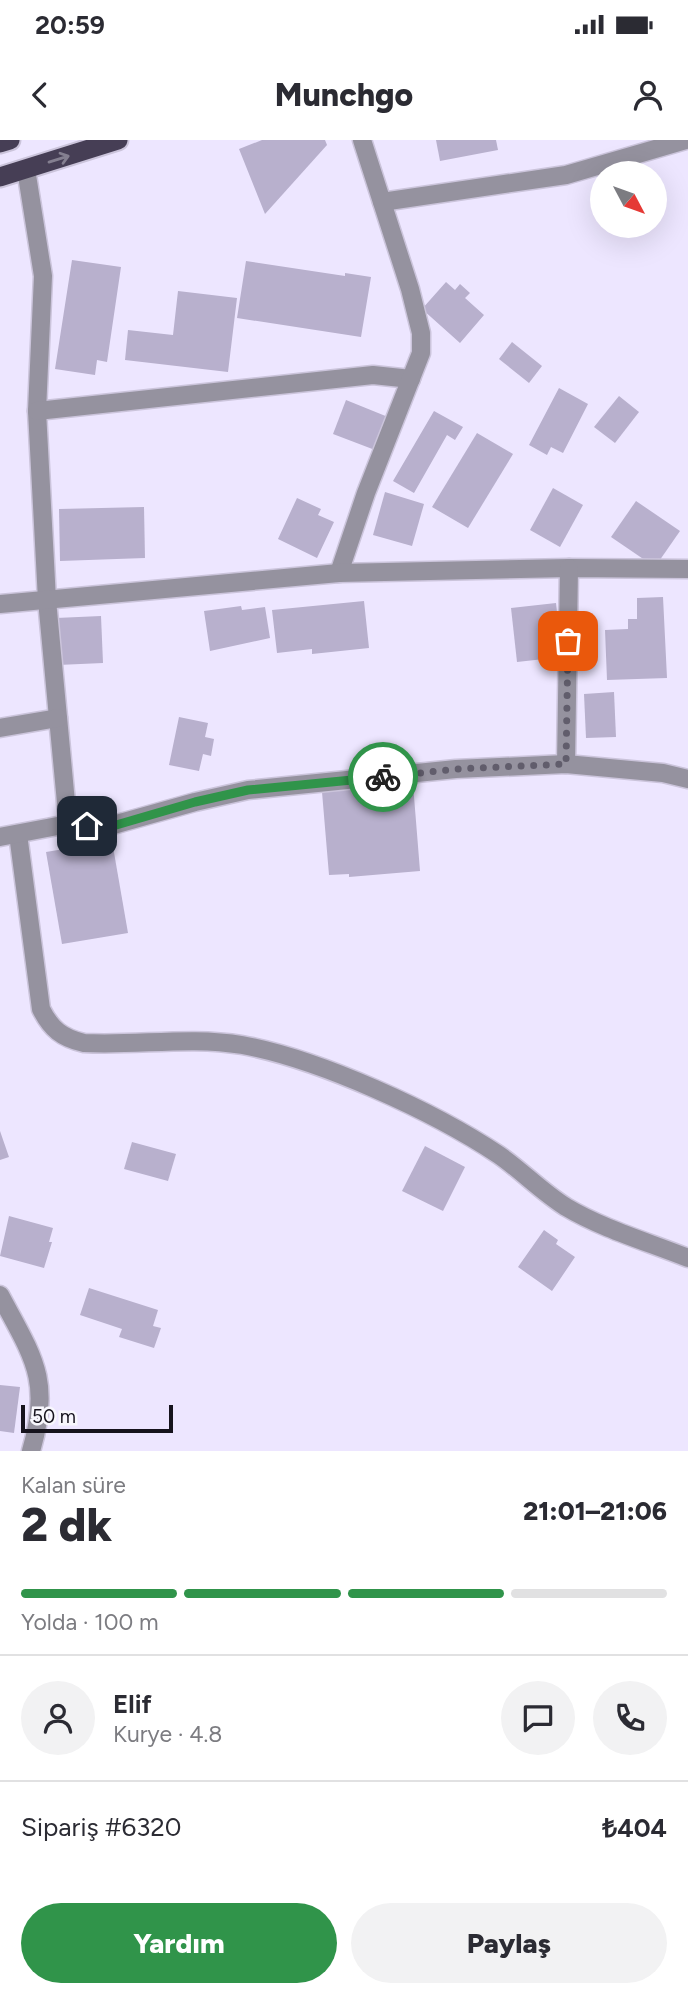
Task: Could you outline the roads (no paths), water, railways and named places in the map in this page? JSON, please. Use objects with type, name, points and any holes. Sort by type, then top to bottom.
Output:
[{"type":"highway","points":[[0,143],[10,140]]},
{"type":"highway","points":[[0,177],[118,140]]},
{"type":"street","points":[[339,573],[366,493],[421,353],[421,333],[362,140]]},
{"type":"street","points":[[382,202],[566,175],[686,140]]},
{"type":"street","points":[[26,169],[43,276],[37,411],[47,600],[68,824]]},
{"type":"street","points":[[37,411],[373,375],[411,379]]},
{"type":"street","points":[[566,764],[569,568]]},
{"type":"street","points":[[0,604],[339,573],[569,568],[688,569]]},
{"type":"street","points":[[0,728],[58,719]]},
{"type":"street","points":[[688,779],[663,773],[566,764],[456,769],[248,790],[195,802],[106,828],[68,824],[9,835],[41,1009],[56,1032],[68,1040],[84,1043],[168,1040],[218,1042],[272,1052],[308,1063],[378,1092],[465,1135],[525,1174],[564,1206],[583,1216],[688,1258]]},
{"type":"street","points":[[0,1295],[29,1349],[37,1373],[41,1397],[40,1419],[31,1451]]}]
